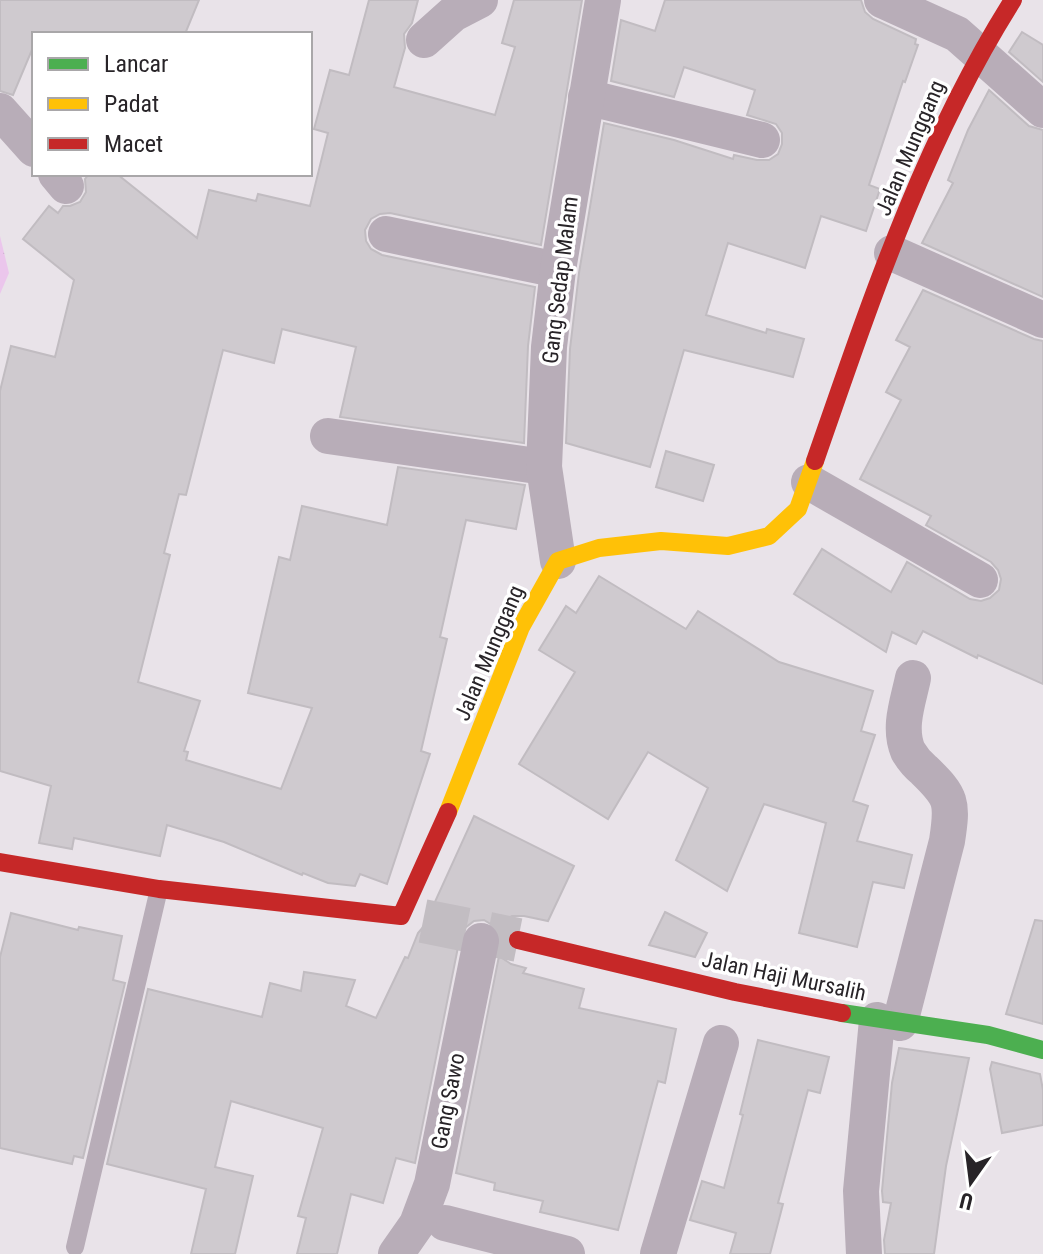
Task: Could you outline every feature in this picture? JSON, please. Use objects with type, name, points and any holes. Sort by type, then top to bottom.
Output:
[{"type":"street","points":[[424,40],[453,14],[480,0]]},
{"type":"street","name":"Gang Sedap Malam","points":[[558,561],[544,467],[549,347],[558,270],[603,0]]},
{"type":"street","points":[[882,0],[950,29],[1043,110]]},
{"type":"street","name":"Jalan Munggang","points":[[401,916],[459,787],[521,627],[558,561],[599,548],[661,541],[728,546],[769,536],[798,509],[865,317],[945,120],[980,52],[1013,0]]},
{"type":"street","points":[[586,97],[762,140]]},
{"type":"street","points":[[0,111],[32,147]]},
{"type":"street","points":[[386,234],[558,270]]},
{"type":"street","points":[[892,253],[1043,320]]},
{"type":"street","points":[[328,436],[544,467]]},
{"type":"street","points":[[809,482],[980,580]]},
{"type":"street","points":[[864,1254],[861,1191],[888,1022],[947,841],[951,812],[945,789],[917,764],[909,752],[904,718],[913,678]]},
{"type":"street","points":[[0,862],[159,889],[423,921]]},
{"type":"street","name":"Jalan Haji Mursalih","points":[[518,940],[727,1020],[888,1022],[988,1035],[1043,1050]]},
{"type":"street","name":"Gang Sawo","points":[[396,1254],[417,1224],[432,1184],[481,941]]},
{"type":"street","points":[[658,1254],[727,1020]]},
{"type":"street","points":[[445,1223],[567,1254]]},
{"type":"lane","points":[[75,1247],[159,889]]},
{"type":"green space","points":[[0,236],[9,273],[0,294]]},
{"type":"building","points":[[0,0],[199,0],[186,32],[32,32],[32,50],[13,95],[0,91]]},
{"type":"building","points":[[369,0],[418,0],[412,23],[404,34],[405,48],[394,87],[495,115],[515,47],[502,43],[514,0],[582,0],[541,245],[390,213],[371,219],[365,230],[371,249],[382,255],[535,287],[528,346],[524,443],[340,417],[356,347],[282,329],[274,363],[223,350],[186,495],[179,494],[164,553],[170,555],[138,682],[200,701],[184,751],[188,752],[186,760],[281,789],[312,708],[248,693],[279,557],[290,560],[302,506],[387,525],[398,467],[525,485],[516,529],[466,520],[440,637],[447,639],[421,751],[430,754],[387,884],[360,874],[355,886],[328,883],[224,842],[167,825],[160,856],[74,838],[72,849],[39,843],[51,786],[0,771],[0,391],[11,346],[55,357],[74,280],[23,239],[49,206],[58,213],[63,206],[80,202],[86,192],[87,176],[120,176],[197,238],[209,190],[256,201],[258,194],[310,206],[328,133],[314,129],[330,70],[349,75]]},
{"type":"building","points":[[665,0],[861,0],[865,12],[873,19],[916,39],[915,44],[918,45],[869,185],[880,189],[866,231],[821,216],[805,268],[728,243],[706,315],[766,333],[767,329],[804,339],[793,377],[684,350],[650,467],[566,443],[570,349],[579,273],[604,123],[674,140],[733,159],[734,155],[769,160],[778,154],[782,144],[782,133],[776,124],[747,115],[755,90],[684,67],[674,97],[611,81],[621,20],[655,31]]},
{"type":"building","points":[[1022,32],[1043,45],[1043,82],[1009,52]]},
{"type":"building","points":[[989,90],[1029,126],[1043,130],[1043,297],[922,243],[953,183],[948,180],[968,130]]},
{"type":"building","points":[[923,290],[1043,341],[1043,684],[978,655],[977,658],[923,631],[916,644],[892,632],[886,652],[794,594],[822,549],[891,592],[907,562],[970,599],[981,601],[999,590],[1001,579],[991,562],[926,525],[931,516],[860,479],[901,400],[886,392],[910,347],[896,340]]},
{"type":"building","points":[[666,451],[714,465],[703,501],[656,487]]},
{"type":"building","points":[[599,576],[686,629],[698,611],[779,662],[873,691],[861,731],[875,735],[853,801],[868,806],[857,841],[912,855],[904,888],[873,882],[857,947],[799,933],[826,823],[764,804],[727,891],[676,860],[708,788],[648,752],[608,819],[519,764],[575,672],[539,650],[566,606],[576,613]]},
{"type":"building","points":[[474,816],[574,866],[548,921],[512,916],[500,922],[497,928],[484,920],[474,921],[460,937],[415,1163],[396,1158],[383,1203],[351,1194],[337,1254],[297,1254],[306,1218],[298,1216],[323,1128],[231,1101],[215,1167],[253,1176],[235,1254],[191,1254],[206,1189],[107,1164],[148,989],[262,1017],[270,983],[301,991],[304,972],[355,980],[346,1006],[376,1018],[405,957],[408,958],[424,926]]},
{"type":"building","points":[[665,912],[707,933],[695,957],[649,945]]},
{"type":"building","points":[[11,913],[78,930],[79,927],[122,936],[113,980],[125,983],[83,1158],[74,1156],[72,1164],[0,1148],[0,957]]},
{"type":"building","points":[[1035,920],[1043,921],[1043,1024],[1006,1014]]},
{"type":"building","points":[[499,956],[511,964],[526,968],[523,973],[584,989],[579,1008],[676,1029],[665,1083],[658,1081],[618,1230],[540,1212],[543,1201],[494,1190],[495,1183],[456,1173]]},
{"type":"building","points":[[758,1040],[829,1057],[820,1093],[808,1090],[778,1203],[783,1204],[770,1254],[730,1254],[736,1233],[690,1220],[702,1181],[724,1188]]},
{"type":"building","points":[[899,1048],[969,1058],[946,1166],[934,1254],[885,1254],[884,1240],[891,1203],[883,1202],[882,1191],[892,1083]]},
{"type":"building","points":[[992,1062],[1040,1074],[1043,1125],[1002,1133],[990,1069]]},
{"type":"tunnel","points":[[423,921],[518,940]]},
{"type":"traffic: fast","points":[[842,1013],[988,1035],[1043,1050]]},
{"type":"traffic: slow","points":[[448,812],[521,627],[558,561],[599,548],[661,541],[728,546],[769,536],[798,509],[815,461]]},
{"type":"traffic: jam","points":[[815,461],[878,283],[925,167],[981,54],[1013,0]]},
{"type":"traffic: jam","points":[[0,862],[159,889],[401,916],[448,812]]},
{"type":"traffic: jam","points":[[518,940],[735,992],[842,1013]]}]
